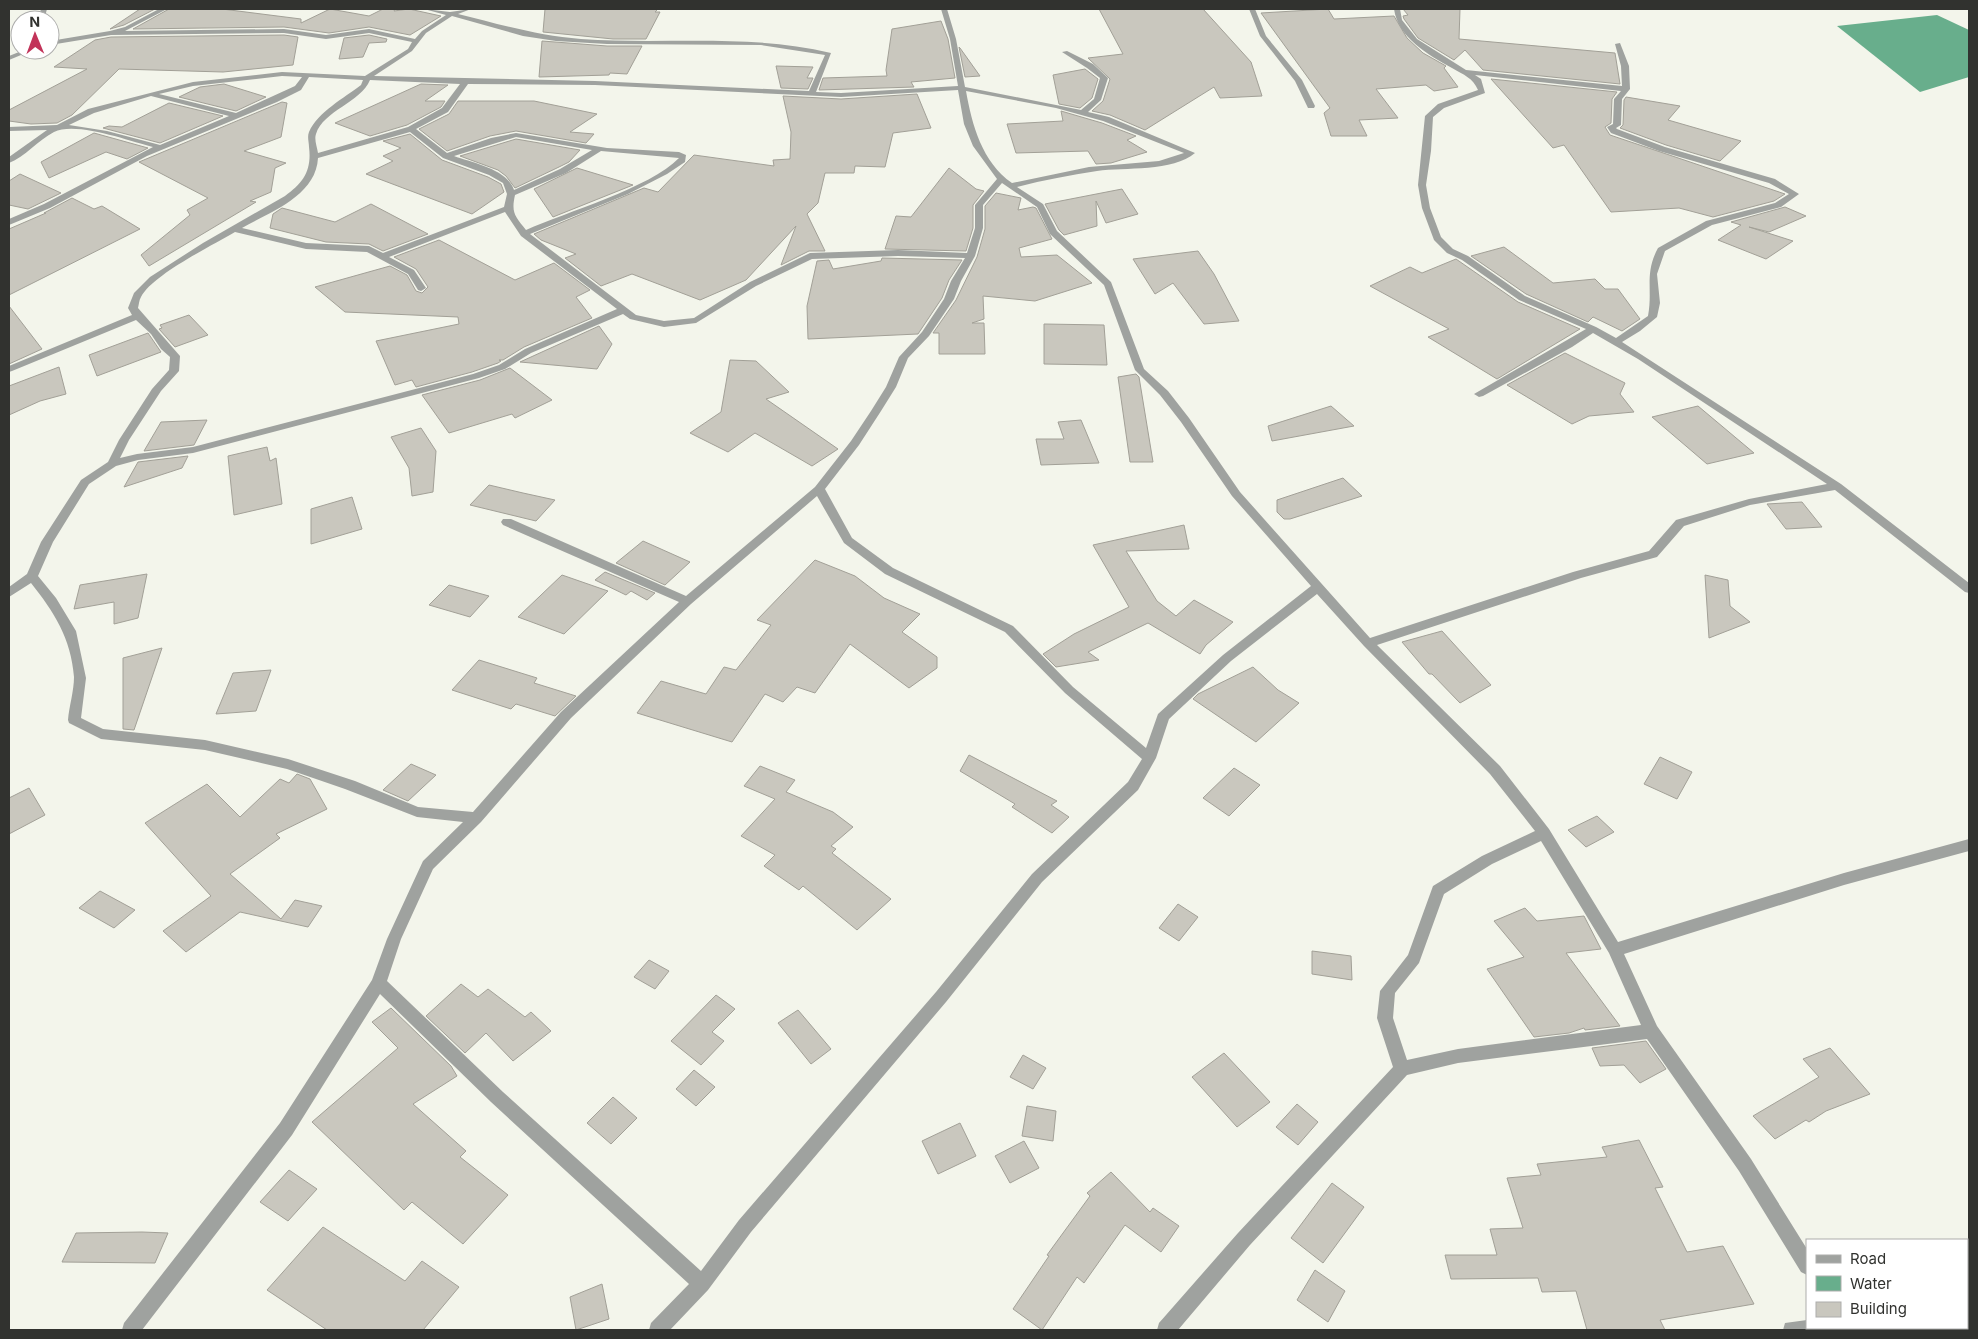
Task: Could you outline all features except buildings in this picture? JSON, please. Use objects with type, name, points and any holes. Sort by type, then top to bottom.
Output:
[{"type":"street","points":[[111,33],[127,28],[164,9]]},
{"type":"street","points":[[426,9],[453,13],[509,30],[554,39],[627,43],[762,43],[829,54],[812,93]]},
{"type":"street","points":[[112,464],[124,440],[157,389],[174,371],[175,356],[164,346],[156,331],[138,316],[133,308],[133,299],[147,283],[192,252],[280,204],[301,188],[312,174],[314,157],[311,135],[319,122],[358,91],[368,77],[410,50],[415,41],[424,32],[453,13],[468,9]]},
{"type":"street","points":[[944,9],[953,39],[972,137],[1005,182],[1040,206],[1053,232],[1092,266],[1108,284],[1140,370],[1164,393],[1185,420],[1236,494],[1368,643],[1495,770],[1544,834],[1615,950],[1651,1031],[1745,1165],[1806,1264]]},
{"type":"street","points":[[1252,9],[1263,36],[1298,80],[1311,106]]},
{"type":"street","points":[[1397,9],[1396,15],[1408,33],[1434,54],[1477,79],[1482,91],[1441,106],[1429,116],[1422,185],[1430,224],[1438,238],[1450,251],[1465,258],[1522,298],[1593,329],[1616,342],[1837,486],[1969,589]]},
{"type":"street","points":[[60,38],[111,33],[284,32],[326,37],[369,31],[390,34],[415,41]]},
{"type":"street","points":[[1616,342],[1637,329],[1652,316],[1655,303],[1654,274],[1661,250],[1708,223],[1778,205],[1795,194],[1772,181],[1662,149],[1614,131],[1611,127],[1617,125],[1618,100],[1626,89],[1625,66],[1618,44]]},
{"type":"street","points":[[1065,52],[1090,66],[1104,78],[1098,100],[1082,113]]},
{"type":"street","points":[[1463,71],[1626,89]]},
{"type":"street","points":[[9,161],[58,127],[91,110],[210,82],[282,74],[306,77],[368,77],[465,82],[595,83],[873,95],[961,88],[1106,119],[1191,152],[1179,159],[1159,163],[1099,168],[1005,182],[979,205],[979,228],[971,256],[956,281],[949,299],[926,334],[904,357],[891,386],[855,443],[819,489],[687,602],[566,715],[476,818],[428,865],[394,939],[379,983],[286,1129],[131,1330]]},
{"type":"street","points":[[9,222],[47,206],[68,193],[160,147],[238,116],[298,88],[306,77]]},
{"type":"street","points":[[314,157],[411,129],[445,110],[465,82]]},
{"type":"street","points":[[149,95],[170,98],[238,116]]},
{"type":"street","points":[[9,129],[81,128],[160,147]]},
{"type":"street","points":[[411,129],[446,156],[492,173],[506,182],[511,194],[508,208],[511,217],[524,234],[632,317],[664,324],[696,320],[752,284],[810,256],[898,253],[971,256]]},
{"type":"street","points":[[446,156],[494,140],[516,136],[599,149],[679,154],[683,157],[682,160],[662,174],[612,198],[524,234]]},
{"type":"street","points":[[511,194],[563,171],[599,149]]},
{"type":"street","points":[[383,256],[508,208]]},
{"type":"street","points":[[234,229],[306,246],[369,249],[411,272],[421,288]]},
{"type":"street","points":[[9,593],[32,576],[47,542],[85,482],[112,464],[137,458],[193,450],[476,376],[502,367],[528,351],[624,310]]},
{"type":"street","points":[[9,369],[138,316]]},
{"type":"street","points":[[1479,394],[1569,345],[1593,329]]},
{"type":"street","points":[[1368,643],[1577,575],[1653,554],[1680,522],[1749,502],[1837,486]]},
{"type":"street","points":[[819,489],[848,540],[889,571],[1009,629],[1069,690],[1149,758]]},
{"type":"street","points":[[507,522],[687,602]]},
{"type":"street","points":[[32,576],[70,631],[80,678],[74,720],[101,734],[204,744],[288,764],[350,785],[417,812],[476,818]]},
{"type":"street","points":[[658,1330],[702,1284],[745,1226],[941,997],[1037,878],[1132,786],[1149,758],[1163,717],[1227,658],[1318,587]]},
{"type":"street","points":[[1402,1069],[1385,1018],[1388,991],[1414,958],[1438,890],[1487,860],[1544,834]]},
{"type":"street","points":[[1615,950],[1844,879],[1969,844]]},
{"type":"street","points":[[379,983],[497,1098],[702,1284]]},
{"type":"street","points":[[1166,1330],[1244,1239],[1402,1069],[1458,1056],[1651,1031]]},
{"type":"street","points":[[1792,1330],[1806,1329]]},
{"type":"water","points":[[1937,15],[1969,30],[1969,77],[1920,92],[1837,26]]}]
